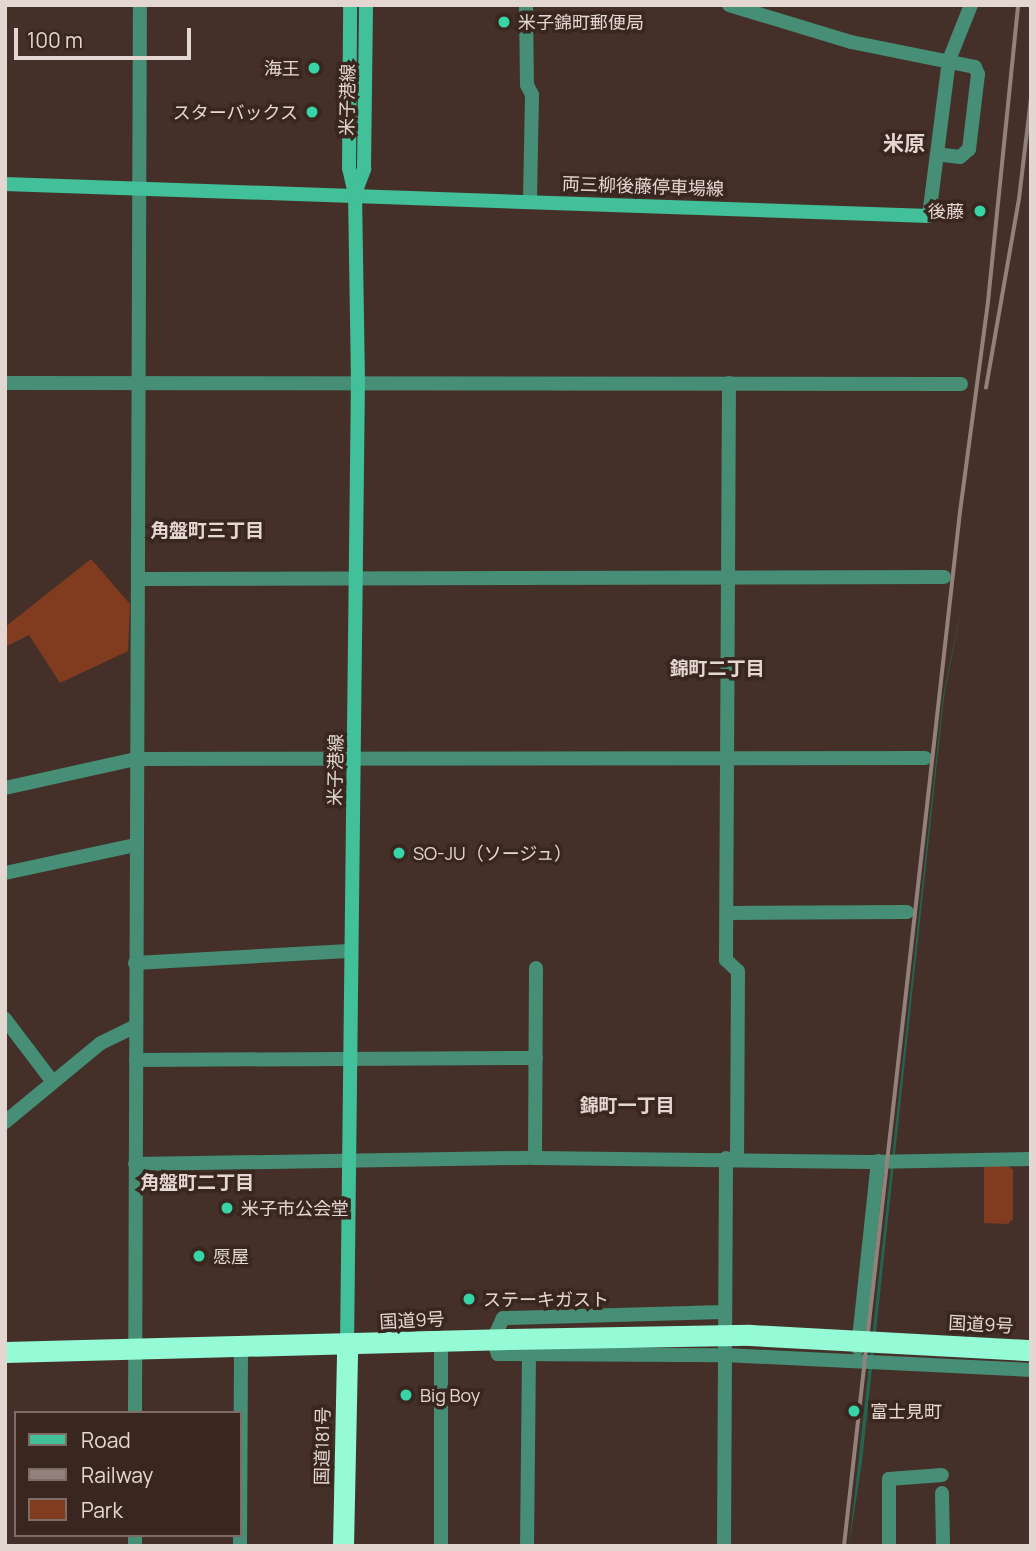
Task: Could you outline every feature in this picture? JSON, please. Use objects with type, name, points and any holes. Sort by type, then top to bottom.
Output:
[{"type":"highway","name":"国道9号","points":[[5,1352],[347,1347],[501,1339],[750,1335],[1031,1350]]},
{"type":"highway","name":"国道181号","points":[[343,1546],[347,1347]]},
{"type":"main road","name":"米子港線","points":[[347,1347],[349,951],[355,757],[358,383],[355,194],[349,168],[350,5]]},
{"type":"main road","name":"米子港線","points":[[355,194],[365,169],[366,5]]},
{"type":"main road","name":"両三柳後藤停車場線","points":[[5,184],[355,194],[929,216]]},
{"type":"street","points":[[135,1411],[141,5]]},
{"type":"street","points":[[526,5],[527,85],[532,95],[530,202]]},
{"type":"street","points":[[729,5],[851,42],[949,60],[977,70],[969,149],[960,157],[937,154]]},
{"type":"street","points":[[929,216],[949,60],[971,5]]},
{"type":"street","points":[[5,383],[961,384]]},
{"type":"street","points":[[724,1546],[723,1312],[732,1159],[738,971],[726,960],[729,383]]},
{"type":"street","points":[[138,579],[727,575],[944,577]]},
{"type":"street","points":[[5,788],[136,759],[925,758]]},
{"type":"street","points":[[5,873],[136,845]]},
{"type":"street","points":[[727,913],[907,912]]},
{"type":"street","points":[[135,963],[349,951]]},
{"type":"street","points":[[535,1158],[536,968]]},
{"type":"street","points":[[5,1019],[12,1038],[52,1081]]},
{"type":"street","points":[[5,1122],[101,1043],[136,1026]]},
{"type":"street","points":[[136,1060],[536,1058]]},
{"type":"street","points":[[135,1164],[350,1159],[1031,1159]]},
{"type":"street","points":[[857,1361],[888,1161]]},
{"type":"street","points":[[723,1312],[503,1318],[498,1354],[725,1355],[1031,1370]]},
{"type":"street","points":[[441,1342],[441,1546]]},
{"type":"street","points":[[241,1348],[241,1411]]},
{"type":"street","points":[[527,1546],[529,1354]]},
{"type":"street","points":[[889,1546],[889,1479],[942,1475]]},
{"type":"street","points":[[942,1493],[943,1546]]},
{"type":"green space","points":[[91,559],[130,604],[128,651],[60,683],[29,635],[5,647],[5,627]]},
{"type":"green space","points":[[984,1164],[1006,1164],[1013,1170],[1013,1219],[1008,1224],[984,1223]]},
{"type":"shaded area","points":[[965,588],[944,697],[862,1462],[849,1546],[943,697]]},
{"type":"railway","points":[[844,1546],[960,512],[988,302],[1018,5]]},
{"type":"railway","points":[[986,388],[1019,199],[1031,98]]},
{"type":"place","name":"米子錦町郵便局","points":[[504,22]]},
{"type":"place","name":"海王","points":[[314,68]]},
{"type":"place","name":"スターバックス","points":[[312,112]]},
{"type":"place","name":"後藤","points":[[980,211]]},
{"type":"place","name":"SO-JU（ソージュ）","points":[[399,853]]},
{"type":"place","name":"米子市公会堂","points":[[227,1208]]},
{"type":"place","name":"愿屋","points":[[199,1256]]},
{"type":"place","name":"ステーキガスト","points":[[469,1299]]},
{"type":"place","name":"Big Boy","points":[[406,1395]]},
{"type":"place","name":"富士見町","points":[[854,1411]]},
{"type":"district","name":"米原","points":[[904,143]]},
{"type":"district","name":"角盤町三丁目","points":[[207,531]]},
{"type":"district","name":"錦町二丁目","points":[[717,669]]},
{"type":"district","name":"錦町一丁目","points":[[627,1106]]},
{"type":"district","name":"角盤町二丁目","points":[[197,1183]]}]
